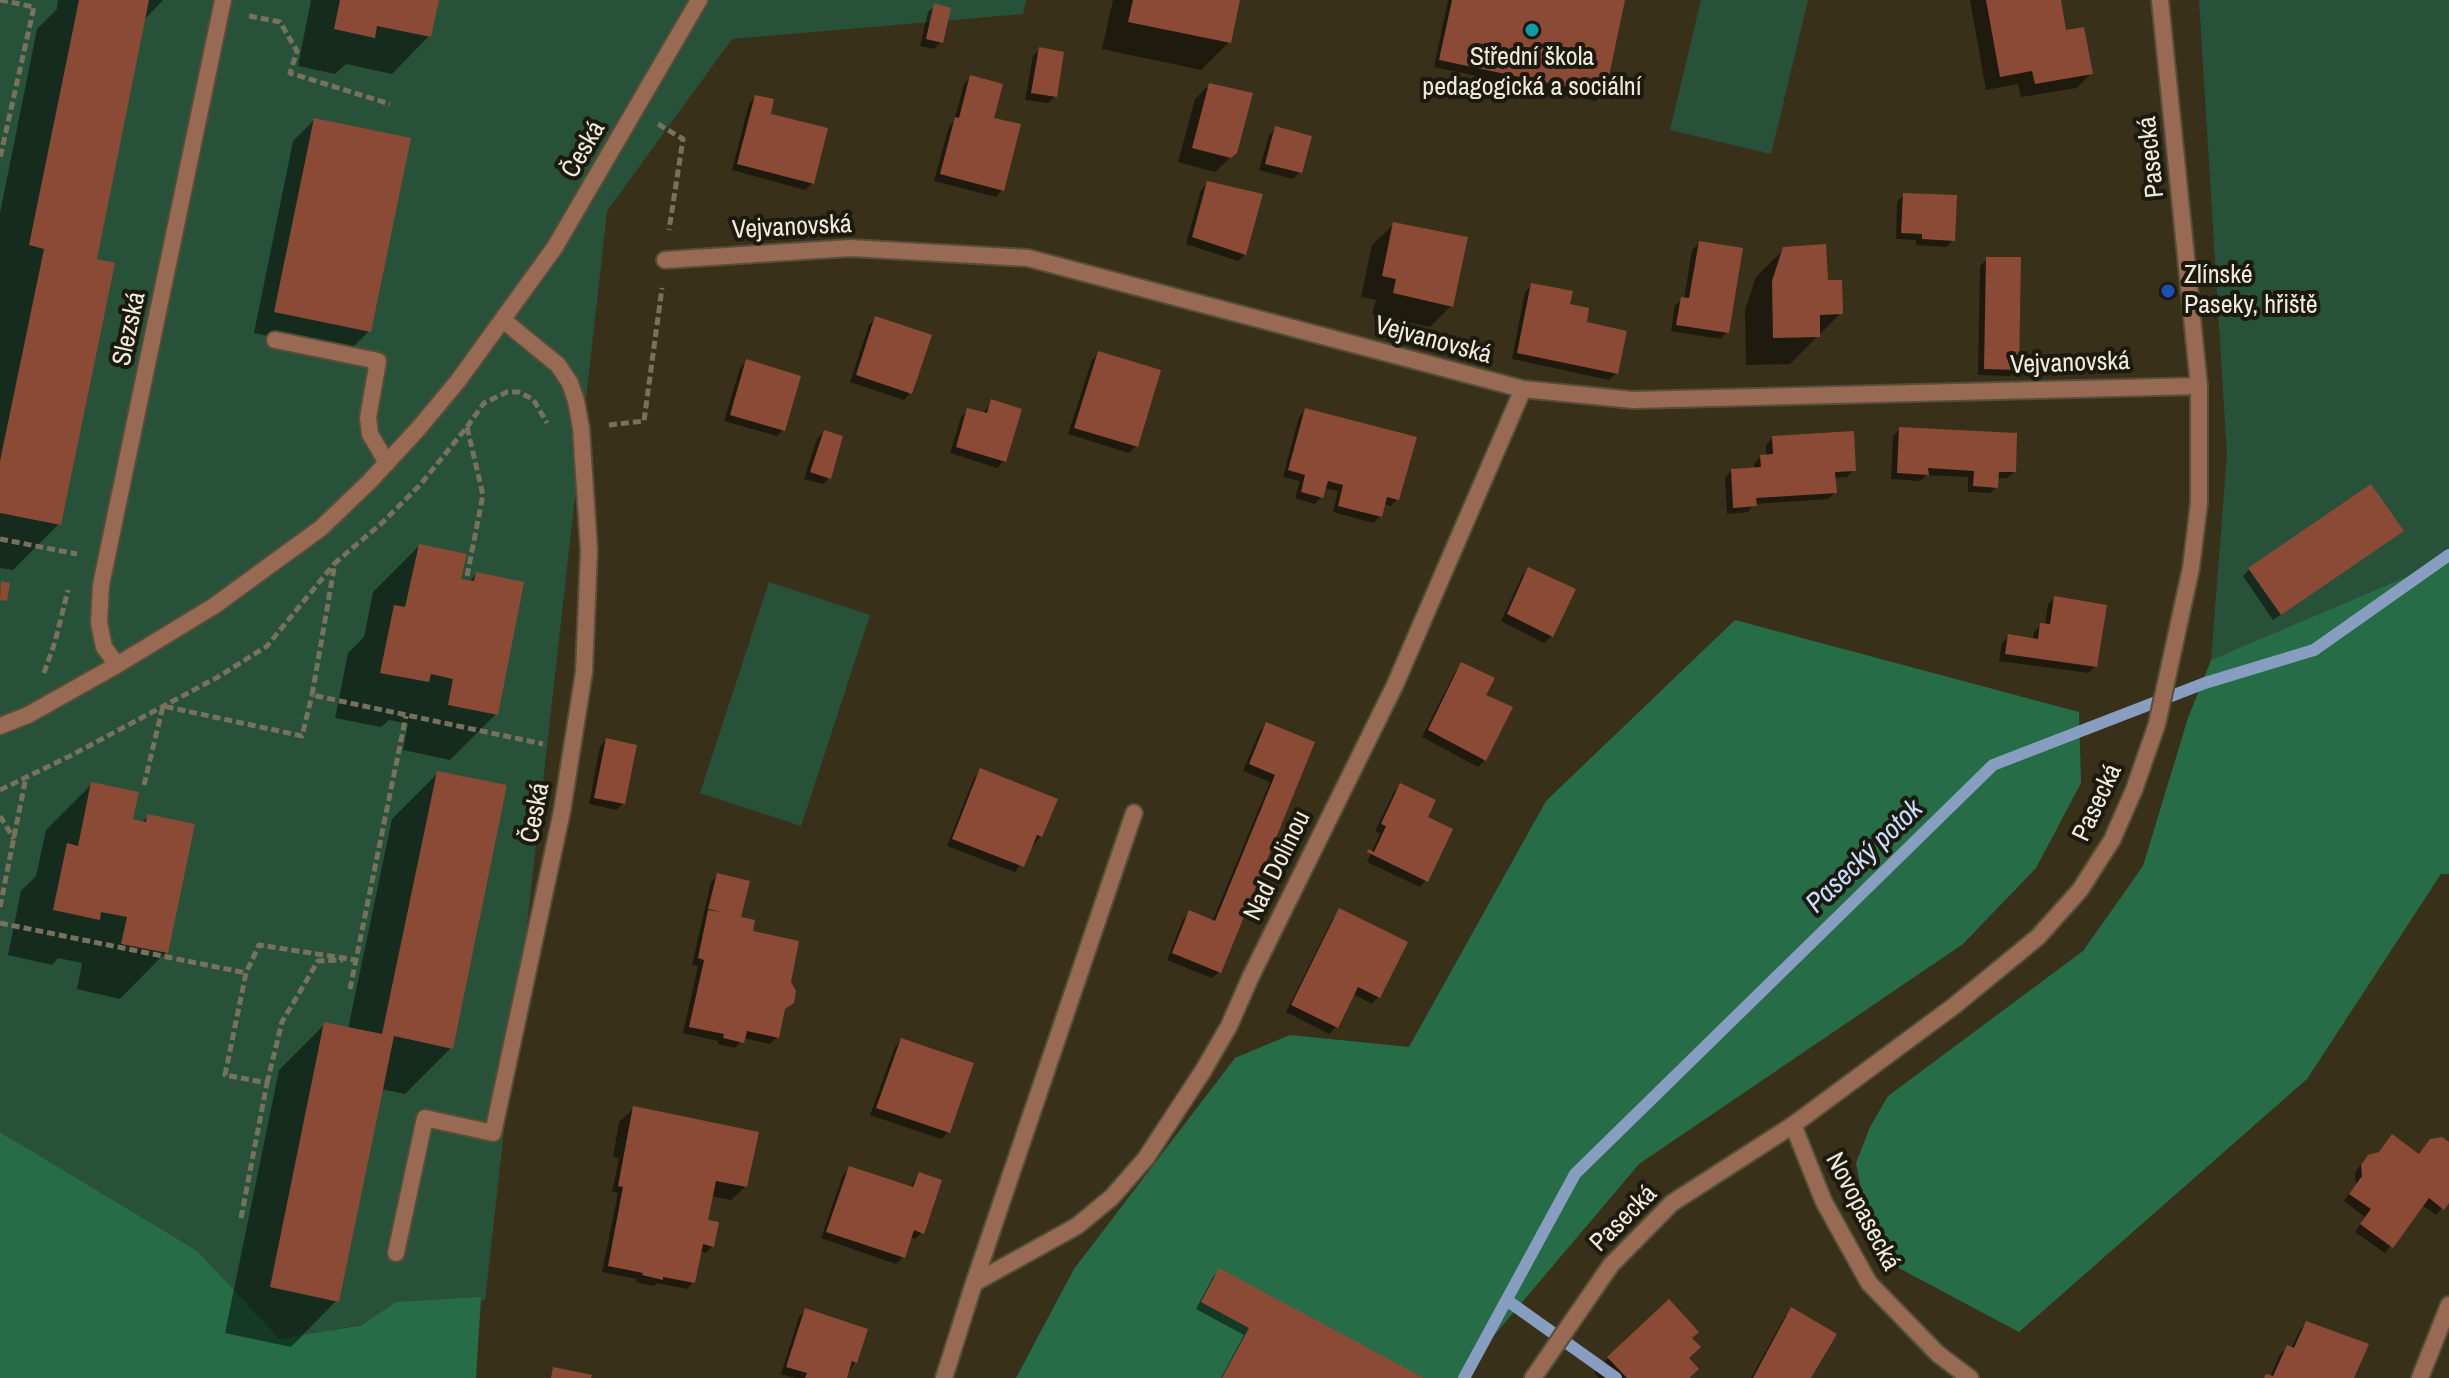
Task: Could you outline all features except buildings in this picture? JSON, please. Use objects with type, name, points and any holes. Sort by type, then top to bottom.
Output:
[{"type":"street","name":"Slezská","points":[[117,665],[104,647],[99,623],[101,585],[223,0]]},
{"type":"street","name":"Česká","points":[[0,726],[28,715],[214,606],[321,528],[387,463],[448,393],[555,247],[699,0]]},
{"type":"street","name":"Pasecká","points":[[1537,1371],[1594,1287],[1637,1236],[1672,1203],[1793,1125],[1954,1006],[2038,937],[2080,890],[2112,840],[2134,790],[2161,708],[2191,568],[2199,503],[2199,386],[2160,0]]},
{"type":"street","name":"Vejvanovská","points":[[665,260],[850,248],[1028,258],[1523,389],[1633,400],[2199,386]]},
{"type":"street","name":"Česká","points":[[396,1253],[425,1118],[493,1133],[562,811],[584,672],[589,550],[581,428],[576,401],[570,383],[558,365],[503,320]]},
{"type":"street","points":[[275,340],[378,361],[368,418],[370,434],[387,463]]},
{"type":"street","name":"Nad Dolinou","points":[[974,1283],[1077,1226],[1112,1197],[1146,1158],[1203,1071],[1229,1026],[1395,685],[1523,389]]},
{"type":"street","points":[[944,1378],[1134,813]]},
{"type":"street","name":"Novopasecká","points":[[1793,1125],[1824,1202],[1869,1283],[1938,1354],[1970,1378]]},
{"type":"street","points":[[2420,1378],[2449,1305]]},
{"type":"street","points":[[1537,1371],[1553,1378]]},
{"type":"path","points":[[0,0],[34,7],[0,158]]},
{"type":"path","points":[[280,22],[297,51],[290,73],[390,104]]},
{"type":"path","points":[[660,124],[683,139]]},
{"type":"path","points":[[644,421],[657,341]]},
{"type":"path","points":[[0,790],[218,677],[267,646],[335,563],[420,485],[484,403],[507,392],[518,392],[533,399],[539,406],[553,434]]},
{"type":"path","points":[[467,427],[483,495],[467,576]]},
{"type":"path","points":[[0,539],[77,554]]},
{"type":"path","points":[[163,706],[302,736],[335,563]]},
{"type":"path","points":[[312,695],[571,749]]},
{"type":"path","points":[[144,785],[163,706]]},
{"type":"path","points":[[350,989],[406,716]]},
{"type":"path","points":[[0,907],[26,777]]},
{"type":"path","points":[[0,816],[14,839]]},
{"type":"path","points":[[0,923],[246,973]]},
{"type":"path","points":[[267,1083],[225,1075],[246,973],[259,945],[356,960]]},
{"type":"path","points":[[241,1218],[282,1022],[318,961],[356,960]]},
{"type":"green space","points":[[0,0],[1026,0],[1023,14],[732,39],[607,211],[485,1300],[282,1340],[192,1251],[0,1132]]},
{"type":"green space","points":[[1701,0],[1808,0],[1771,154],[1670,130]]},
{"type":"green space","points":[[2199,0],[2449,0],[2449,562],[2211,660],[2227,455]]},
{"type":"green space","points":[[2449,559],[2449,874],[2441,874],[2307,1079],[2019,1332],[1895,1266],[1866,1216],[1856,1163],[1870,1127],[1888,1096],[2083,951],[2143,866],[2188,718],[2211,660]]},
{"type":"green space","points":[[769,582],[870,615],[801,826],[700,793]]},
{"type":"green space","points":[[1735,620],[2079,712],[2081,783],[2036,868],[1963,944],[1639,1164],[1458,1378],[1016,1378],[1074,1269],[1235,1058],[1290,1035],[1409,1047],[1546,801]]},
{"type":"green space","points":[[0,1132],[197,1251],[280,1339],[362,1325],[396,1302],[481,1297],[476,1378],[0,1378]]},
{"type":"waterway","name":"Pasecký potok","points":[[1464,1378],[1575,1174],[1993,765],[2205,683],[2314,650],[2449,555]]},
{"type":"waterway","points":[[1508,1301],[1616,1378]]},
{"type":"place","name":"Střední škola pedagogická a sociální","points":[[1532,30]]},
{"type":"place","name":"Zlínské Paseky, hřiště","points":[[2168,291]]}]
